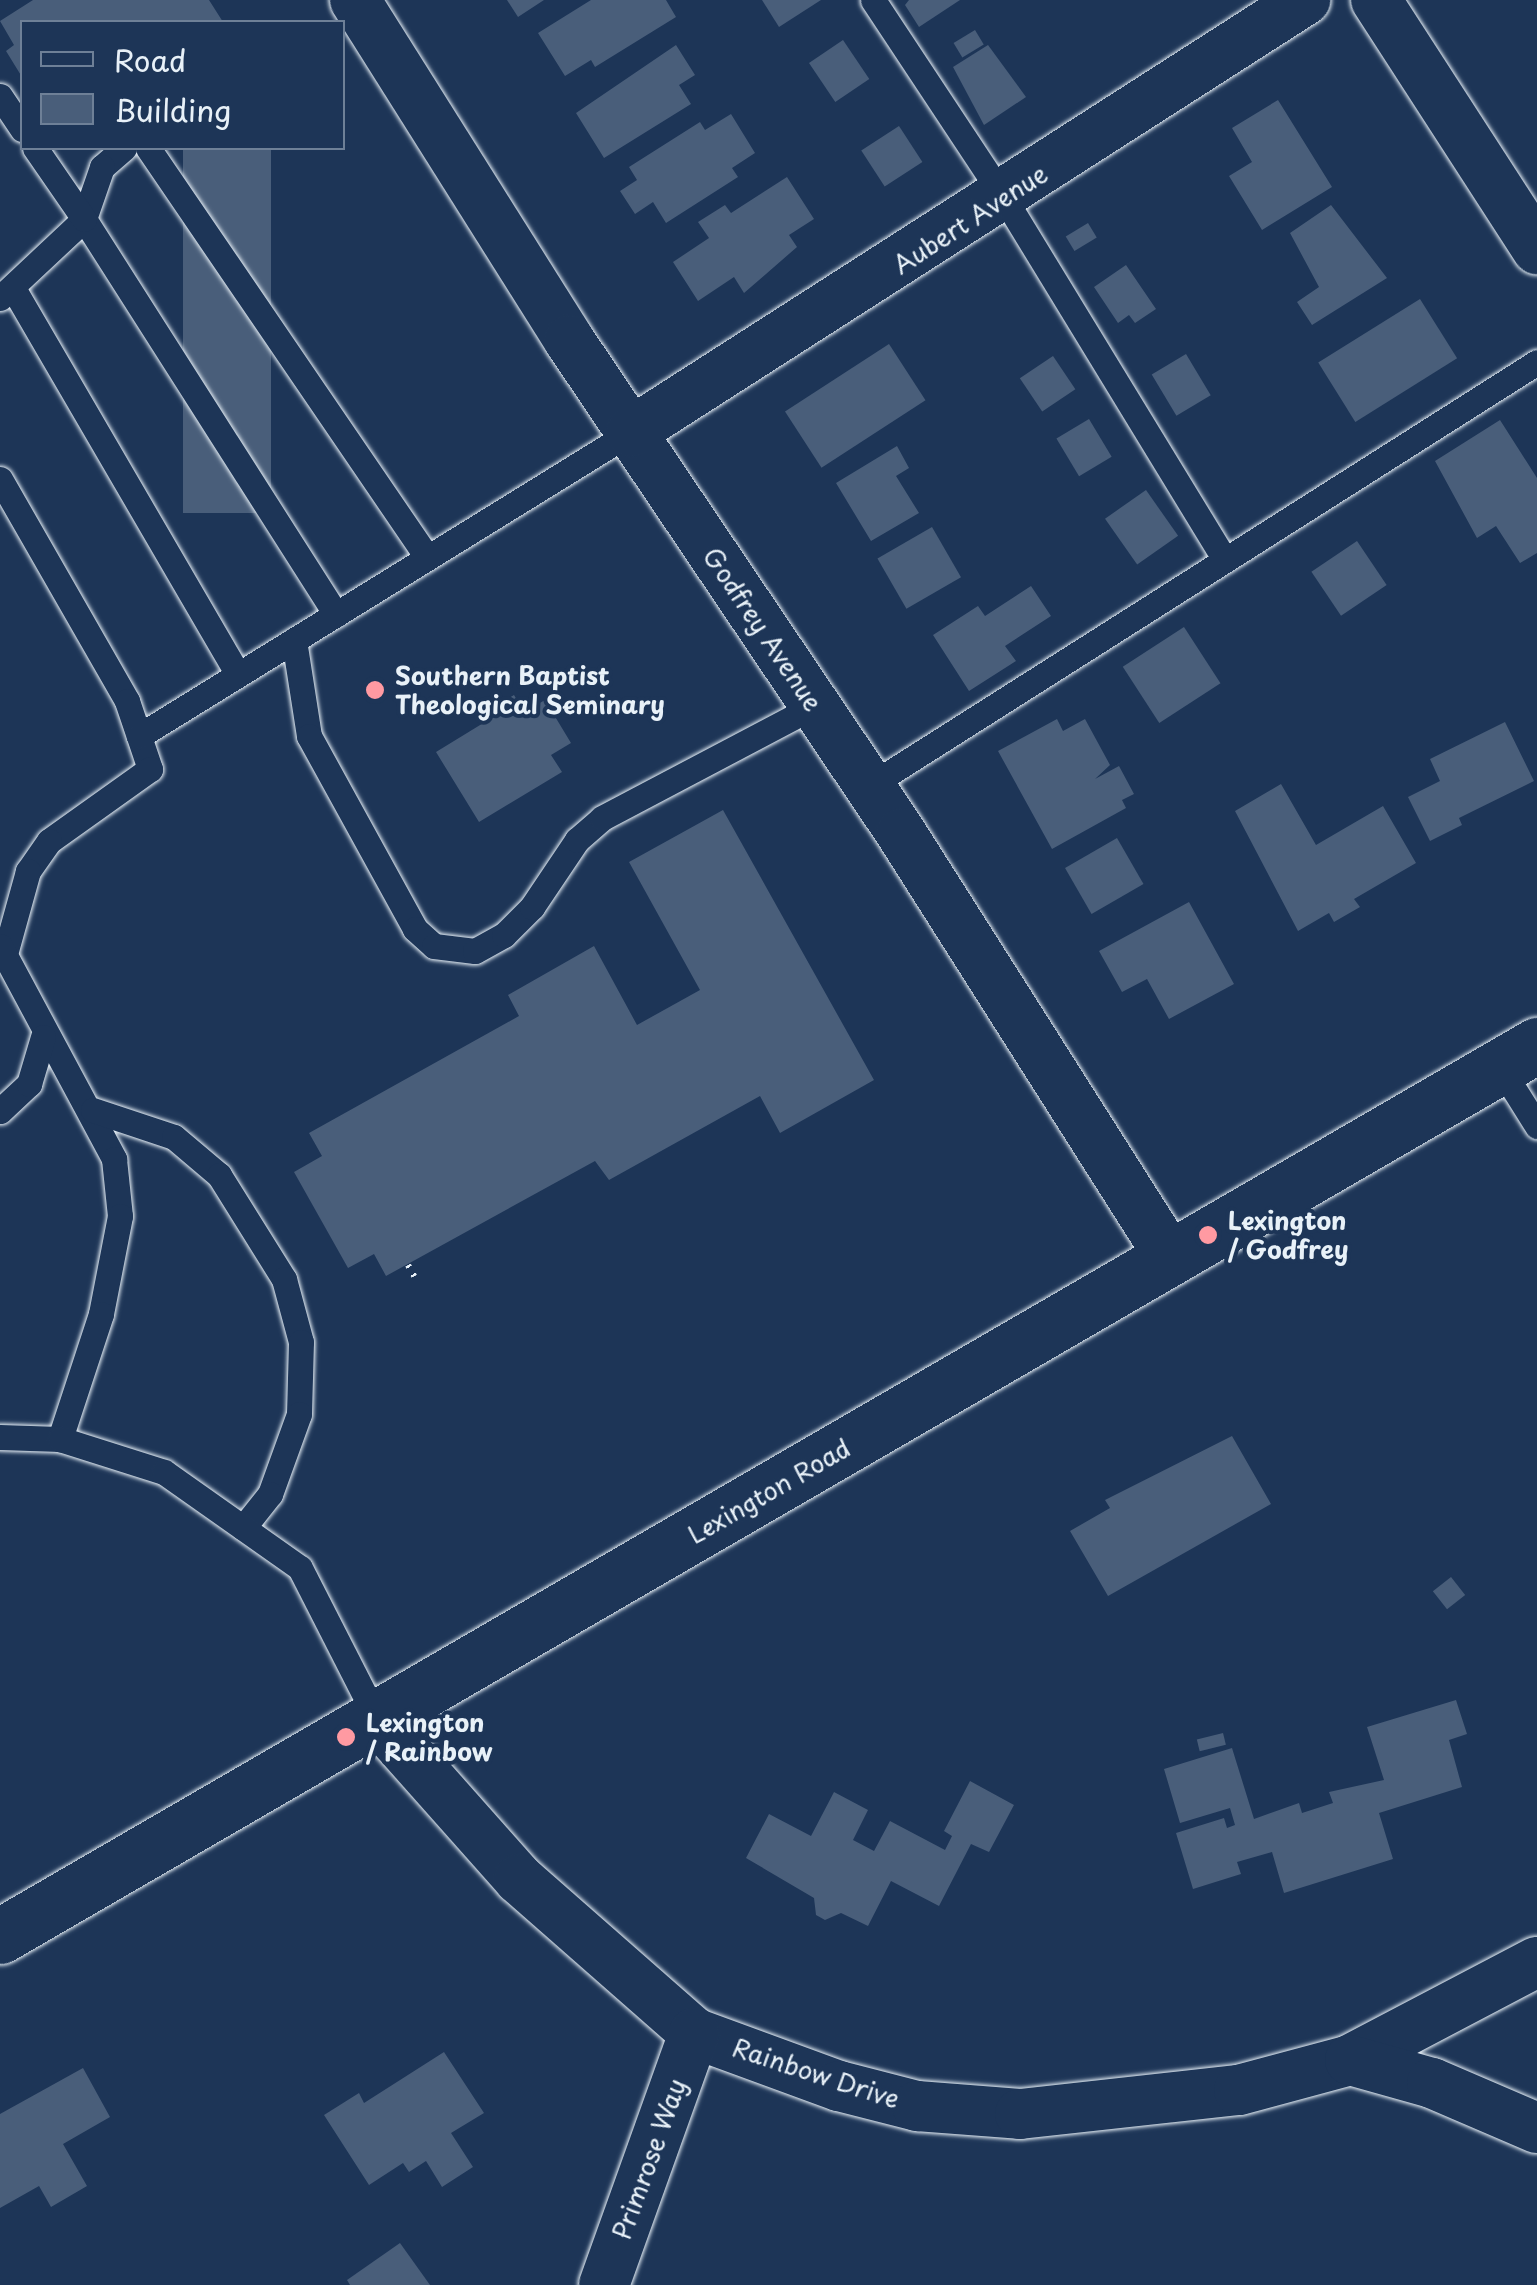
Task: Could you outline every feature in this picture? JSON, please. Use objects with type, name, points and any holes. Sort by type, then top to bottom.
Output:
[{"type":"main road","name":"Lexington Road","points":[[0,1936],[1518,1056]]},
{"type":"street","name":"Godfrey Avenue","points":[[355,0],[630,432],[869,786],[1170,1258]]},
{"type":"street","name":"Aubert Avenue","points":[[630,432],[1004,198],[1305,0]]},
{"type":"street","points":[[1376,0],[1537,249]]},
{"type":"street","name":"Rainbow Drive","points":[[377,1719],[520,1879],[694,2033],[839,2086],[918,2106],[1020,2114],[1239,2090],[1350,2060],[1537,1962]]},
{"type":"street","name":"Primrose Way","points":[[604,2285],[694,2033]]},
{"type":"street","points":[[1350,2060],[1432,2084],[1537,2128]]},
{"type":"lane","points":[[873,0],[1004,198],[1225,560]]},
{"type":"lane","points":[[0,96],[20,127]]},
{"type":"lane","points":[[35,150],[84,218],[336,614]]},
{"type":"lane","points":[[122,150],[102,167],[84,218],[7,293],[238,674]]},
{"type":"lane","points":[[149,150],[428,558]]},
{"type":"lane","points":[[869,786],[1537,362]]},
{"type":"lane","points":[[139,736],[630,432]]},
{"type":"lane","points":[[0,479],[127,700],[150,769],[49,841],[28,872],[2,950],[43,1036],[93,1110],[114,1159],[120,1216],[100,1314],[60,1438]]},
{"type":"lane","points":[[294,640],[310,736],[415,930],[434,946],[476,952],[532,908],[577,840],[602,818],[814,706]]},
{"type":"lane","points":[[0,1111],[29,1084],[43,1036]]},
{"type":"lane","points":[[1518,1056],[1537,1126]]},
{"type":"lane","points":[[93,1110],[174,1137],[218,1175],[284,1280],[301,1342],[299,1414],[270,1494],[244,1528]]},
{"type":"lane","points":[[0,1436],[60,1438],[164,1472],[300,1568],[377,1719]]},
{"type":"path","points":[[408,1265],[414,1276]]},
{"type":"building","points":[[33,0],[209,0],[222,20],[20,20],[20,74],[6,51],[14,45],[0,21]]},
{"type":"building","points":[[507,0],[544,0],[518,17]]},
{"type":"building","points":[[591,0],[666,0],[676,17],[595,67],[591,60],[565,76],[538,33]]},
{"type":"building","points":[[762,0],[821,0],[779,27]]},
{"type":"building","points":[[909,0],[960,0],[919,27],[905,5]]},
{"type":"building","points":[[975,30],[984,45],[962,57],[954,43]]},
{"type":"building","points":[[843,40],[869,79],[835,102],[809,63]]},
{"type":"building","points":[[676,45],[695,75],[679,85],[691,104],[604,158],[576,113]]},
{"type":"building","points":[[988,45],[1026,97],[984,125],[953,67]]},
{"type":"building","points":[[1278,100],[1332,187],[1262,230],[1229,176],[1252,162],[1232,128]]},
{"type":"building","points":[[731,114],[755,153],[732,168],[738,177],[666,223],[653,202],[635,214],[620,191],[637,180],[629,167],[700,122],[705,130]]},
{"type":"building","points":[[899,126],[922,162],[885,187],[861,151]]},
{"type":"building","points":[[183,150],[271,150],[271,513],[183,513]]},
{"type":"building","points":[[787,177],[814,219],[789,235],[797,247],[744,293],[734,277],[698,301],[673,262],[709,238],[698,222],[725,205],[731,213]]},
{"type":"building","points":[[1331,205],[1387,278],[1312,325],[1297,302],[1319,287],[1290,233]]},
{"type":"building","points":[[1088,223],[1097,238],[1074,251],[1066,236]]},
{"type":"building","points":[[1126,265],[1156,309],[1135,323],[1129,315],[1118,323],[1094,287]]},
{"type":"building","points":[[1420,299],[1457,358],[1355,422],[1318,363]]},
{"type":"building","points":[[889,344],[925,400],[821,468],[785,412]]},
{"type":"building","points":[[1186,354],[1211,395],[1176,416],[1152,375]]},
{"type":"building","points":[[1053,356],[1075,389],[1042,412],[1020,378]]},
{"type":"building","points":[[1089,419],[1112,457],[1079,476],[1056,439]]},
{"type":"building","points":[[1500,420],[1537,478],[1537,553],[1520,563],[1496,526],[1477,538],[1435,461]]},
{"type":"building","points":[[897,446],[909,468],[896,476],[919,513],[871,541],[836,483]]},
{"type":"building","points":[[1146,490],[1178,536],[1137,565],[1105,519]]},
{"type":"building","points":[[932,527],[961,577],[906,609],[877,558]]},
{"type":"building","points":[[1357,541],[1387,585],[1341,616],[1311,572]]},
{"type":"building","points":[[1031,586],[1051,616],[1005,646],[1016,661],[969,691],[933,635],[978,606],[985,616]]},
{"type":"building","points":[[1184,627],[1220,683],[1159,723],[1123,667]]},
{"type":"building","points":[[514,695],[524,712],[545,700],[571,743],[551,755],[562,772],[479,822],[436,752],[485,722],[481,714]]},
{"type":"building","points":[[1057,719],[1063,731],[1085,719],[1110,765],[1095,779],[1119,766],[1134,794],[1122,800],[1126,808],[1052,849],[998,751]]},
{"type":"building","points":[[1505,722],[1534,781],[1459,818],[1462,825],[1430,841],[1408,797],[1440,781],[1430,759]]},
{"type":"building","points":[[1281,784],[1316,845],[1383,806],[1416,863],[1354,899],[1360,907],[1334,922],[1329,913],[1298,931],[1235,811]]},
{"type":"building","points":[[723,810],[874,1080],[780,1133],[760,1096],[609,1180],[595,1161],[386,1276],[374,1254],[348,1268],[294,1172],[322,1156],[309,1133],[519,1016],[508,995],[594,946],[637,1025],[700,990],[629,862]]},
{"type":"building","points":[[1117,838],[1144,884],[1092,914],[1065,868]]},
{"type":"building","points":[[1189,902],[1234,984],[1169,1019],[1147,979],[1122,992],[1099,951]]},
{"type":"building","points":[[1232,1436],[1271,1504],[1108,1596],[1070,1531],[1110,1508],[1105,1500]]},
{"type":"building","points":[[1451,1577],[1465,1595],[1447,1609],[1433,1591]]},
{"type":"building","points":[[1456,1700],[1467,1734],[1449,1740],[1462,1787],[1379,1813],[1393,1859],[1284,1893],[1272,1852],[1237,1862],[1241,1874],[1193,1889],[1176,1833],[1224,1818],[1227,1828],[1235,1825],[1230,1808],[1180,1823],[1164,1769],[1232,1748],[1254,1819],[1299,1803],[1302,1813],[1333,1803],[1329,1792],[1384,1780],[1367,1727]]},
{"type":"building","points":[[1223,1733],[1226,1745],[1200,1751],[1197,1740]]},
{"type":"building","points":[[970,1781],[1014,1805],[989,1852],[971,1844],[939,1906],[891,1881],[868,1926],[841,1913],[825,1920],[816,1915],[814,1898],[746,1858],[769,1814],[811,1836],[834,1792],[868,1810],[853,1840],[874,1851],[890,1821],[945,1850],[952,1836],[944,1831]]},
{"type":"building","points":[[444,2052],[484,2113],[451,2133],[473,2167],[442,2187],[426,2161],[409,2172],[403,2163],[369,2185],[324,2115],[359,2093],[364,2103]]},
{"type":"building","points":[[83,2068],[110,2117],[63,2144],[87,2186],[51,2207],[39,2186],[0,2208],[0,2114]]},
{"type":"building","points":[[400,2243],[430,2285],[350,2285],[347,2280]]},
{"type":"place","name":"Southern Baptist Theological Seminary","points":[[375,690]]},
{"type":"place","name":"Lexington / Godfrey","points":[[1208,1235]]},
{"type":"place","name":"Lexington / Rainbow","points":[[346,1737]]}]
